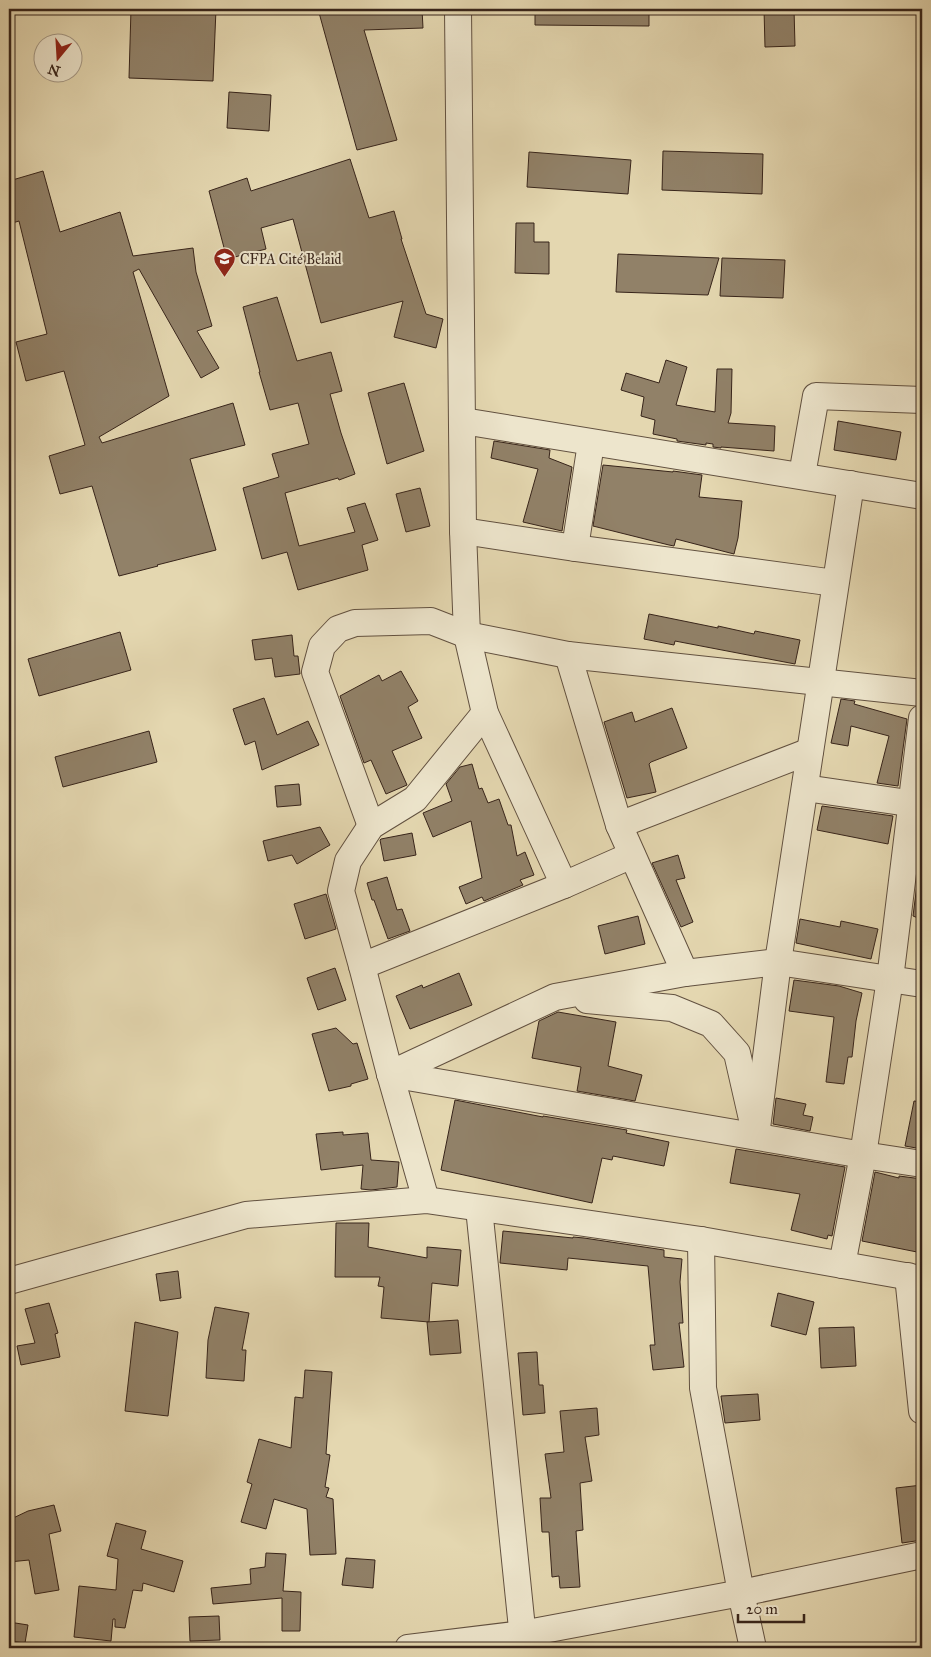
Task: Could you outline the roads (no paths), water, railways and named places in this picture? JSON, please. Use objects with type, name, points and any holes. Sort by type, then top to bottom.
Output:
[{"type":"street","points":[[458,9],[463,531],[467,635],[485,713],[564,885]]},
{"type":"street","points":[[802,475],[816,396],[922,400]]},
{"type":"street","points":[[463,421],[922,496]]},
{"type":"street","points":[[576,548],[591,442]]},
{"type":"street","points":[[756,1136],[778,962],[851,484]]},
{"type":"street","points":[[463,531],[836,584]]},
{"type":"street","points":[[371,826],[315,672],[322,646],[338,629],[355,624],[431,621],[467,635],[568,655],[922,693]]},
{"type":"street","points":[[568,655],[619,825],[685,973]]},
{"type":"street","points":[[426,1200],[341,891],[348,862],[371,826],[415,799],[485,713]]},
{"type":"street","points":[[842,1265],[863,1155],[917,804],[922,718]]},
{"type":"street","points":[[619,825],[810,751]]},
{"type":"street","points":[[805,788],[917,804]]},
{"type":"street","points":[[362,966],[564,885],[632,855]]},
{"type":"street","points":[[390,1074],[556,997],[685,973],[778,962],[922,984]]},
{"type":"street","points":[[556,997],[672,1008],[711,1024],[737,1053],[756,1136]]},
{"type":"street","points":[[390,1074],[922,1164]]},
{"type":"street","points":[[9,1281],[246,1215],[426,1200],[701,1240],[915,1278],[922,1411]]},
{"type":"street","points":[[479,1208],[523,1641]]},
{"type":"street","points":[[701,1240],[703,1388],[753,1648]]},
{"type":"street","points":[[408,1648],[523,1641],[922,1555]]},
{"type":"place","name":"CFPA Cité Belaid","points":[[224,278]]}]
